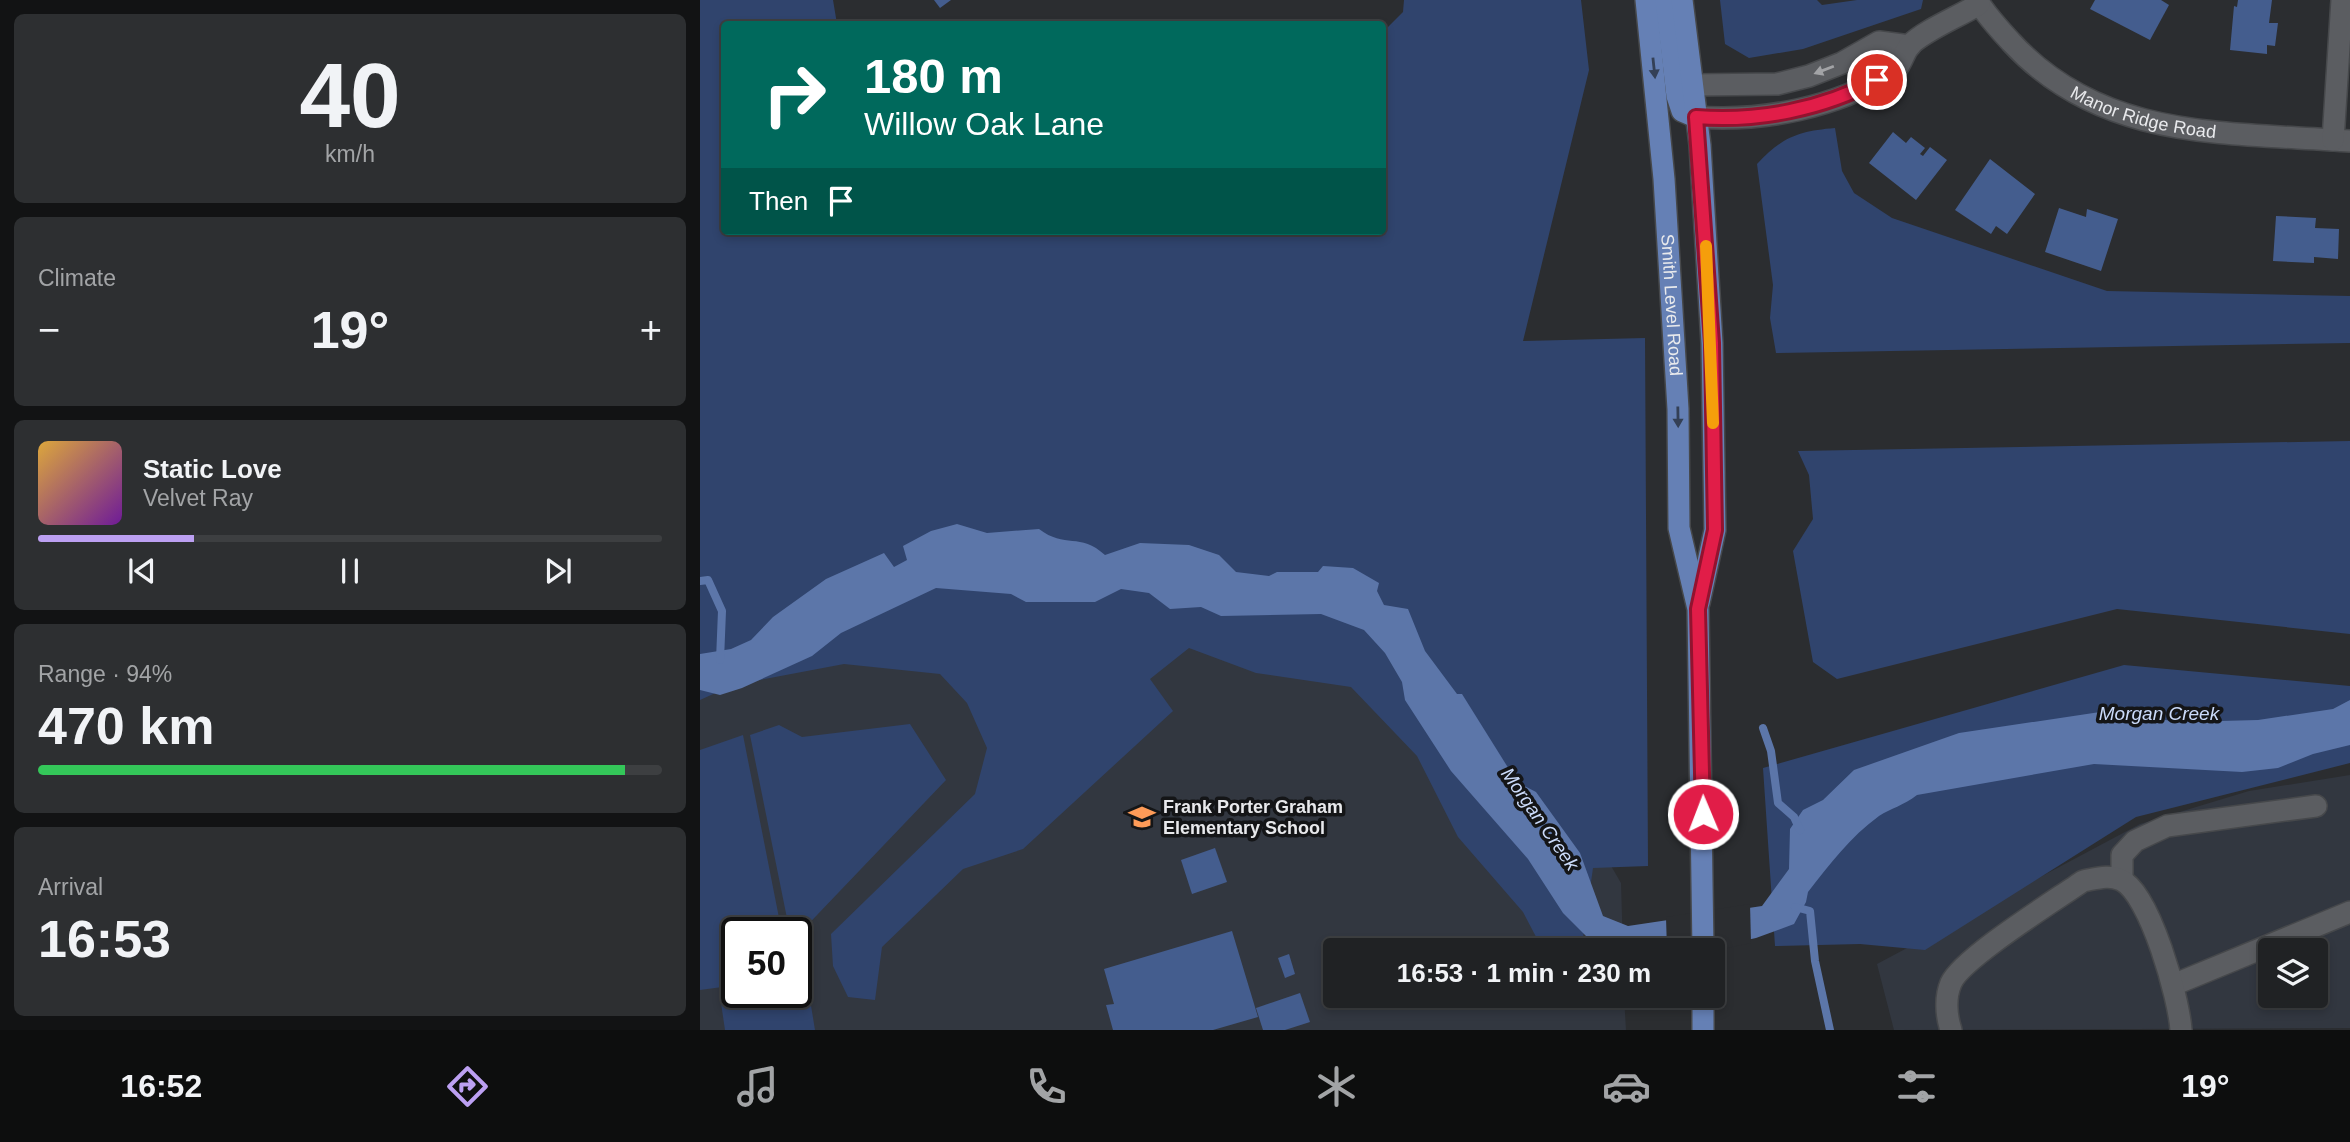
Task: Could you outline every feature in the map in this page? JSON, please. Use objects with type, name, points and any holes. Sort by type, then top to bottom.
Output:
[{"type":"main road","name":"Smith Level Road","points":[[1646,0],[1664,179],[1678,410],[1679,528],[1698,609],[1704,839],[1703,938]]},
{"type":"main road","points":[[1666,0],[1677,96],[1682,111],[1696,117]]},
{"type":"main road","name":"Smith Level Road","points":[[1682,0],[1696,117],[1712,343],[1715,530],[1698,609]]},
{"type":"main road","points":[[1703,1008],[1703,1030]]},
{"type":"street","points":[[2341,141],[2343,0]]},
{"type":"street","points":[[1696,117],[1736,120],[1838,97],[1896,70],[1910,46],[1978,2]]},
{"type":"street","name":"Manor Ridge Road","points":[[1978,2],[2022,54],[2053,80],[2088,101],[2126,117],[2178,128],[2341,141]]},
{"type":"street","points":[[1692,85],[1777,84],[1842,63],[1879,42],[1910,46]]},
{"type":"street","points":[[2122,880],[2122,855],[2135,841],[2167,826],[2316,806]]},
{"type":"street","points":[[1951,1030],[1946,1002],[1951,981],[1970,962],[2083,881],[2105,877],[2122,880],[2134,893],[2161,945],[2173,985],[2181,1030]]},
{"type":"street","points":[[2173,985],[2350,912]]},
{"type":"shaded area","points":[[700,0],[833,0],[836,21],[721,21],[721,235],[1386,235],[1386,29],[1403,12],[1404,0],[1581,0],[1589,70],[1523,341],[1645,338],[1648,866],[1593,868],[1583,938],[1537,938],[1523,912],[1458,837],[1417,756],[1351,687],[1256,673],[1189,648],[1150,679],[1173,711],[1023,849],[963,869],[882,947],[875,1000],[848,997],[833,966],[831,934],[975,794],[987,748],[967,703],[940,674],[844,664],[733,685],[700,700]]},
{"type":"shaded area","points":[[1720,0],[1817,0],[1822,5],[1857,0],[1923,0],[1921,9],[1803,49],[1749,58],[1725,44]]},
{"type":"shaded area","points":[[1835,128],[1842,171],[1854,193],[1892,218],[2107,291],[2350,296],[2350,343],[1776,353],[1770,318],[1773,285],[1757,164],[1775,147],[1792,137]]},
{"type":"shaded area","points":[[2350,441],[2350,634],[2117,609],[1837,679],[1813,662],[1793,551],[1813,519],[1809,475],[1798,451]]},
{"type":"shaded area","name":"Frank Porter Graham Elementary School","points":[[937,542],[1545,752],[1621,883],[1623,938],[1323,938],[1323,1008],[1625,1008],[1626,1030],[700,1030],[700,632]]},
{"type":"shaded area","points":[[2124,665],[2350,686],[2350,763],[2136,817],[1925,950],[1860,944],[1775,946],[1763,768]]},
{"type":"shaded area","points":[[910,724],[946,780],[812,920],[812,917],[787,917],[750,735],[779,725],[802,737]]},
{"type":"shaded area","points":[[743,735],[779,917],[721,917],[721,987],[700,990],[700,750]]},
{"type":"shaded area","points":[[2350,775],[2350,1028],[1894,1030],[1877,964],[2140,824],[2249,791]]},
{"type":"shaded area","points":[[722,1008],[811,1008],[815,1030],[725,1030]]},
{"type":"water","name":"Morgan Creek","points":[[957,524],[987,533],[1039,529],[1057,538],[1088,544],[1105,555],[1140,543],[1189,545],[1219,555],[1236,572],[1269,576],[1277,572],[1318,572],[1323,566],[1353,568],[1379,583],[1377,591],[1384,605],[1408,609],[1425,651],[1457,694],[1462,694],[1517,782],[1536,792],[1580,853],[1603,916],[1628,926],[1762,906],[1789,869],[1790,829],[1803,810],[1823,800],[1854,770],[1959,733],[2100,712],[2182,722],[2258,720],[2333,709],[2350,700],[2350,745],[2313,754],[2278,768],[2242,772],[2094,764],[1917,795],[1879,816],[1850,842],[1808,892],[1806,902],[1794,924],[1756,938],[1725,945],[1725,938],[1588,938],[1563,913],[1528,859],[1451,771],[1405,700],[1402,682],[1385,653],[1364,630],[1321,614],[1221,616],[1201,607],[1170,609],[1149,593],[1121,589],[1095,602],[1026,602],[1011,594],[936,588],[841,633],[812,656],[742,688],[720,695],[700,690],[700,654],[731,649],[751,640],[773,617],[826,579],[884,553],[894,567],[907,560],[903,546],[931,531]]},
{"type":"pier","points":[[1750,904],[1751,943],[1725,948],[1725,938],[1667,938],[1666,917]]},
{"type":"building","points":[[934,0],[951,0],[940,8]]},
{"type":"building","points":[[2095,0],[2161,0],[2169,5],[2150,40],[2090,9]]},
{"type":"building","points":[[2238,0],[2272,0],[2269,23],[2278,23],[2275,46],[2267,45],[2267,54],[2230,50],[2234,6],[2237,7]]},
{"type":"building","points":[[1893,132],[1906,143],[1911,137],[1925,148],[1920,154],[1923,156],[1930,147],[1947,160],[1916,200],[1869,163]]},
{"type":"building","points":[[1990,159],[2035,194],[2007,234],[1996,226],[1991,234],[1955,210]]},
{"type":"building","points":[[2059,208],[2086,217],[2087,209],[2118,219],[2101,271],[2045,252]]},
{"type":"building","points":[[2276,216],[2316,218],[2315,228],[2339,229],[2338,259],[2314,257],[2314,263],[2273,261]]},
{"type":"building","points":[[1215,848],[1227,882],[1192,894],[1181,860]]},
{"type":"building","points":[[1232,931],[1258,1017],[1213,1030],[1113,1030],[1106,1005],[1114,1004],[1104,969]]},
{"type":"building","points":[[1289,954],[1295,974],[1285,978],[1278,958]]},
{"type":"building","points":[[1300,993],[1310,1022],[1285,1030],[1263,1030],[1256,1008]]},
{"type":"waterway","points":[[700,581],[708,580],[722,611],[720,660]]},
{"type":"waterway","points":[[1763,728],[1771,751],[1778,803],[1794,817],[1800,830]]},
{"type":"waterway","points":[[1795,907],[1810,911],[1815,961],[1830,1030]]},
{"type":"slow traffic","points":[[1706,246],[1712,343],[1713,423]]},
{"type":"place","name":"Frank Porter Graham Elementary School","points":[[1142,817]]},
{"type":"route","points":[[1703,814],[1698,609],[1715,530],[1712,343],[1696,117],[1736,120],[1763,116],[1818,103],[1859,90],[1877,80]]}]
